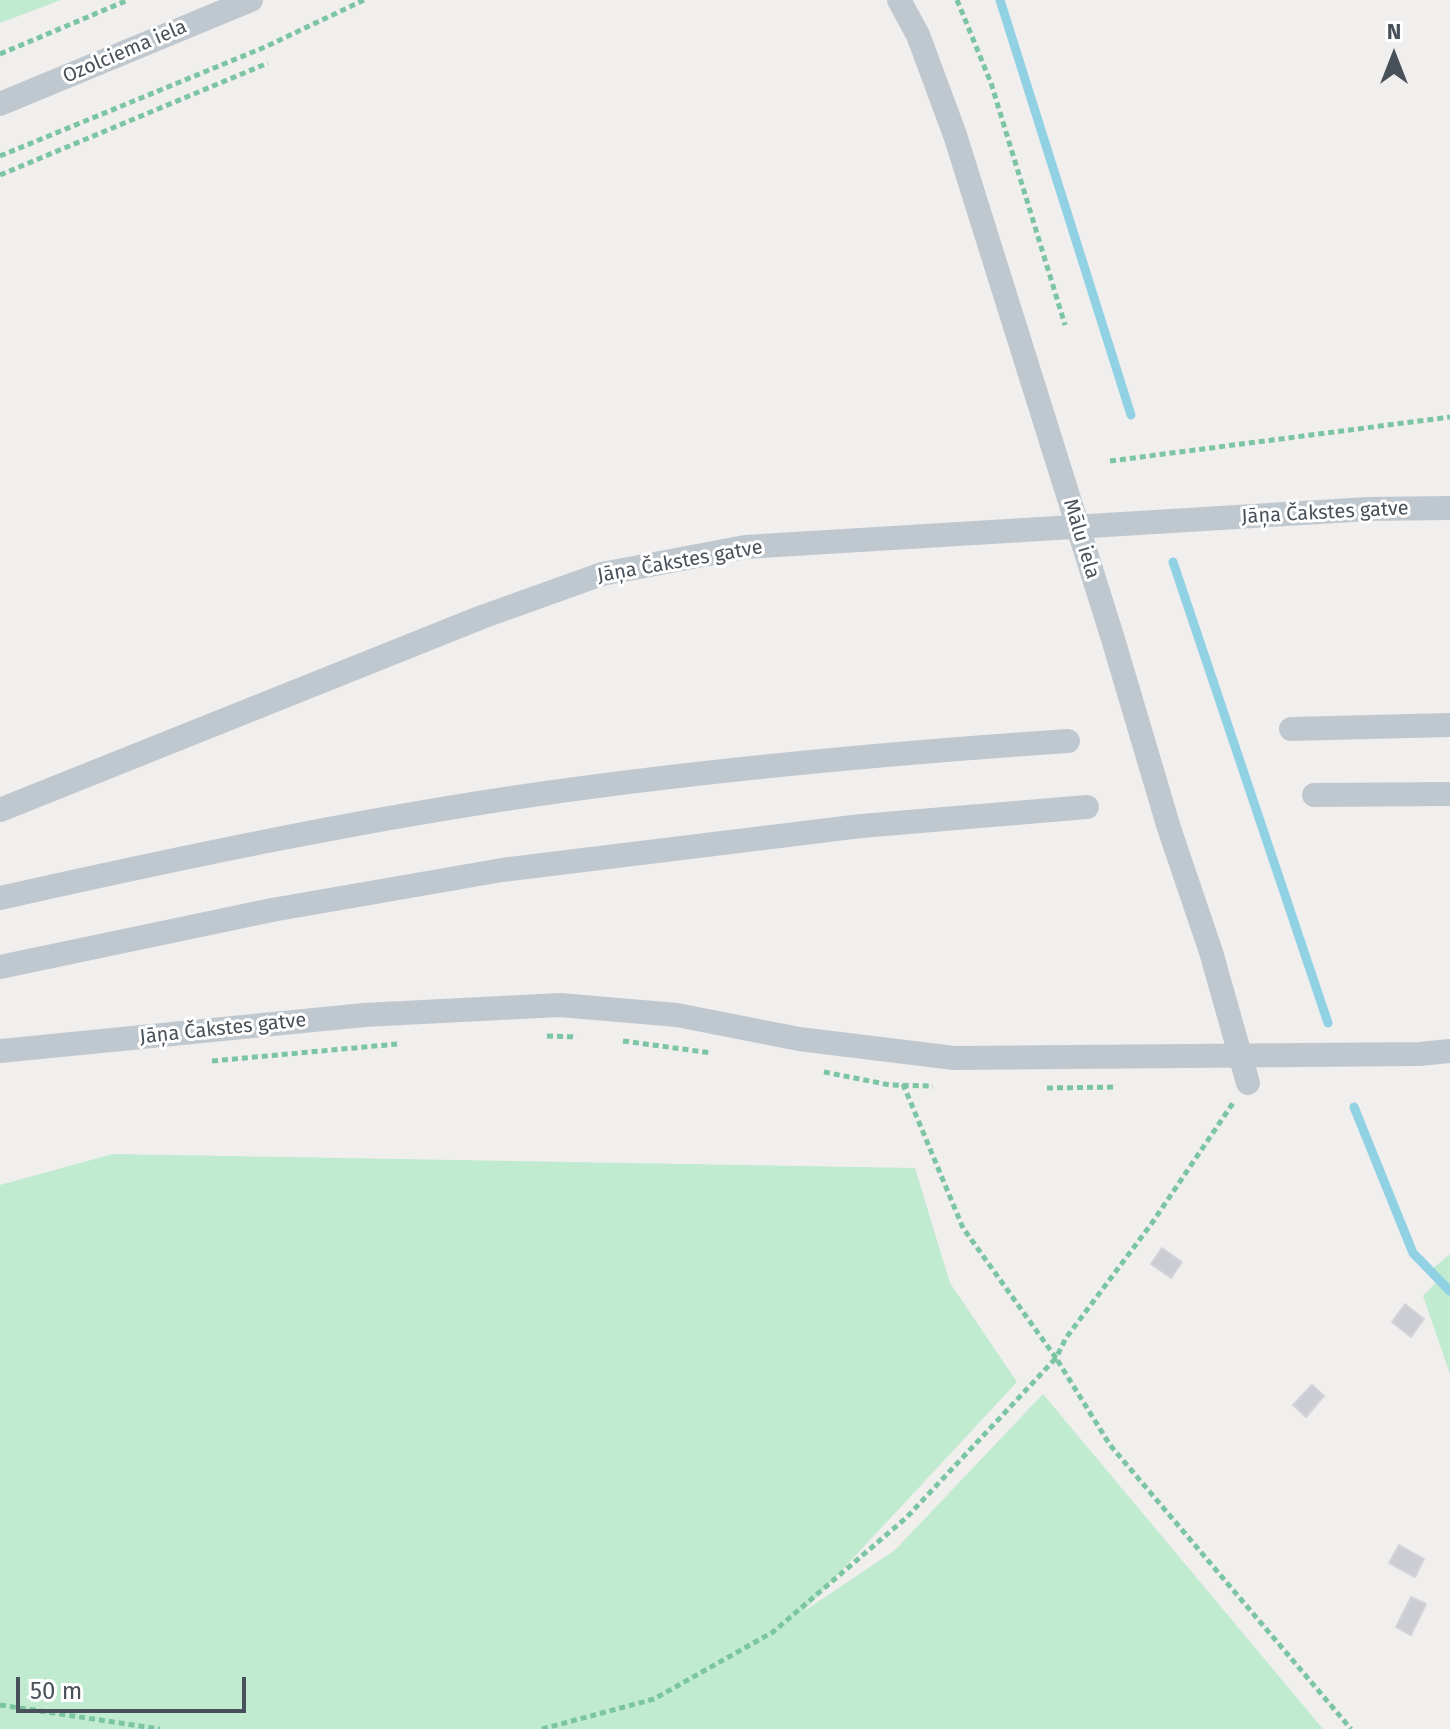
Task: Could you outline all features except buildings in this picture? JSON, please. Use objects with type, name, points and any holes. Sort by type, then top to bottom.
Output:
[{"type":"street","name":"Ozolciema iela","points":[[0,104],[251,0]]},
{"type":"street","name":"Mālu iela","points":[[899,0],[918,35],[955,135],[1169,828],[1211,952],[1248,1083]]},
{"type":"street","name":"Jāņa Čakstes gatve","points":[[0,810],[482,617],[602,574],[745,547],[1368,509],[1450,508]]},
{"type":"street","points":[[1291,729],[1450,725]]},
{"type":"street","points":[[0,898],[362,823],[538,794],[887,753],[1068,741]]},
{"type":"street","points":[[1314,795],[1450,794]]},
{"type":"street","points":[[0,967],[272,910],[502,870],[861,826],[1087,807]]},
{"type":"street","name":"Jāņa Čakstes gatve","points":[[0,1051],[364,1015],[560,1005],[677,1015],[799,1039],[954,1058],[1420,1054],[1450,1051]]},
{"type":"path","points":[[0,54],[128,0]]},
{"type":"path","points":[[0,156],[265,47],[364,0]]},
{"type":"path","points":[[957,0],[991,83],[1065,325]]},
{"type":"path","points":[[0,175],[268,63]]},
{"type":"path","points":[[1110,461],[1450,417]]},
{"type":"path","points":[[536,1035],[582,1037]]},
{"type":"path","points":[[610,1039],[718,1054]]},
{"type":"path","points":[[205,1061],[410,1042]]},
{"type":"path","points":[[894,1051],[904,1085],[963,1228],[1056,1358],[1110,1445],[1351,1729]]},
{"type":"path","points":[[817,1071],[890,1085]]},
{"type":"path","points":[[542,1729],[654,1699],[773,1632],[906,1518],[1056,1358],[1066,1338],[1152,1223],[1214,1128],[1248,1083]]},
{"type":"path","points":[[0,1705],[160,1729]]},
{"type":"green space","points":[[0,0],[61,0],[0,23]]},
{"type":"green space","points":[[113,1154],[915,1168],[950,1283],[1017,1382],[803,1612],[895,1550],[1043,1394],[1323,1729],[0,1729],[0,1185]]},
{"type":"green space","points":[[1450,1254],[1450,1374],[1423,1296],[1437,1281],[1431,1270]]},
{"type":"waterway","points":[[1000,0],[1131,415]]},
{"type":"waterway","points":[[1173,562],[1328,1023]]},
{"type":"waterway","points":[[1354,1107],[1413,1253],[1450,1291]]}]
